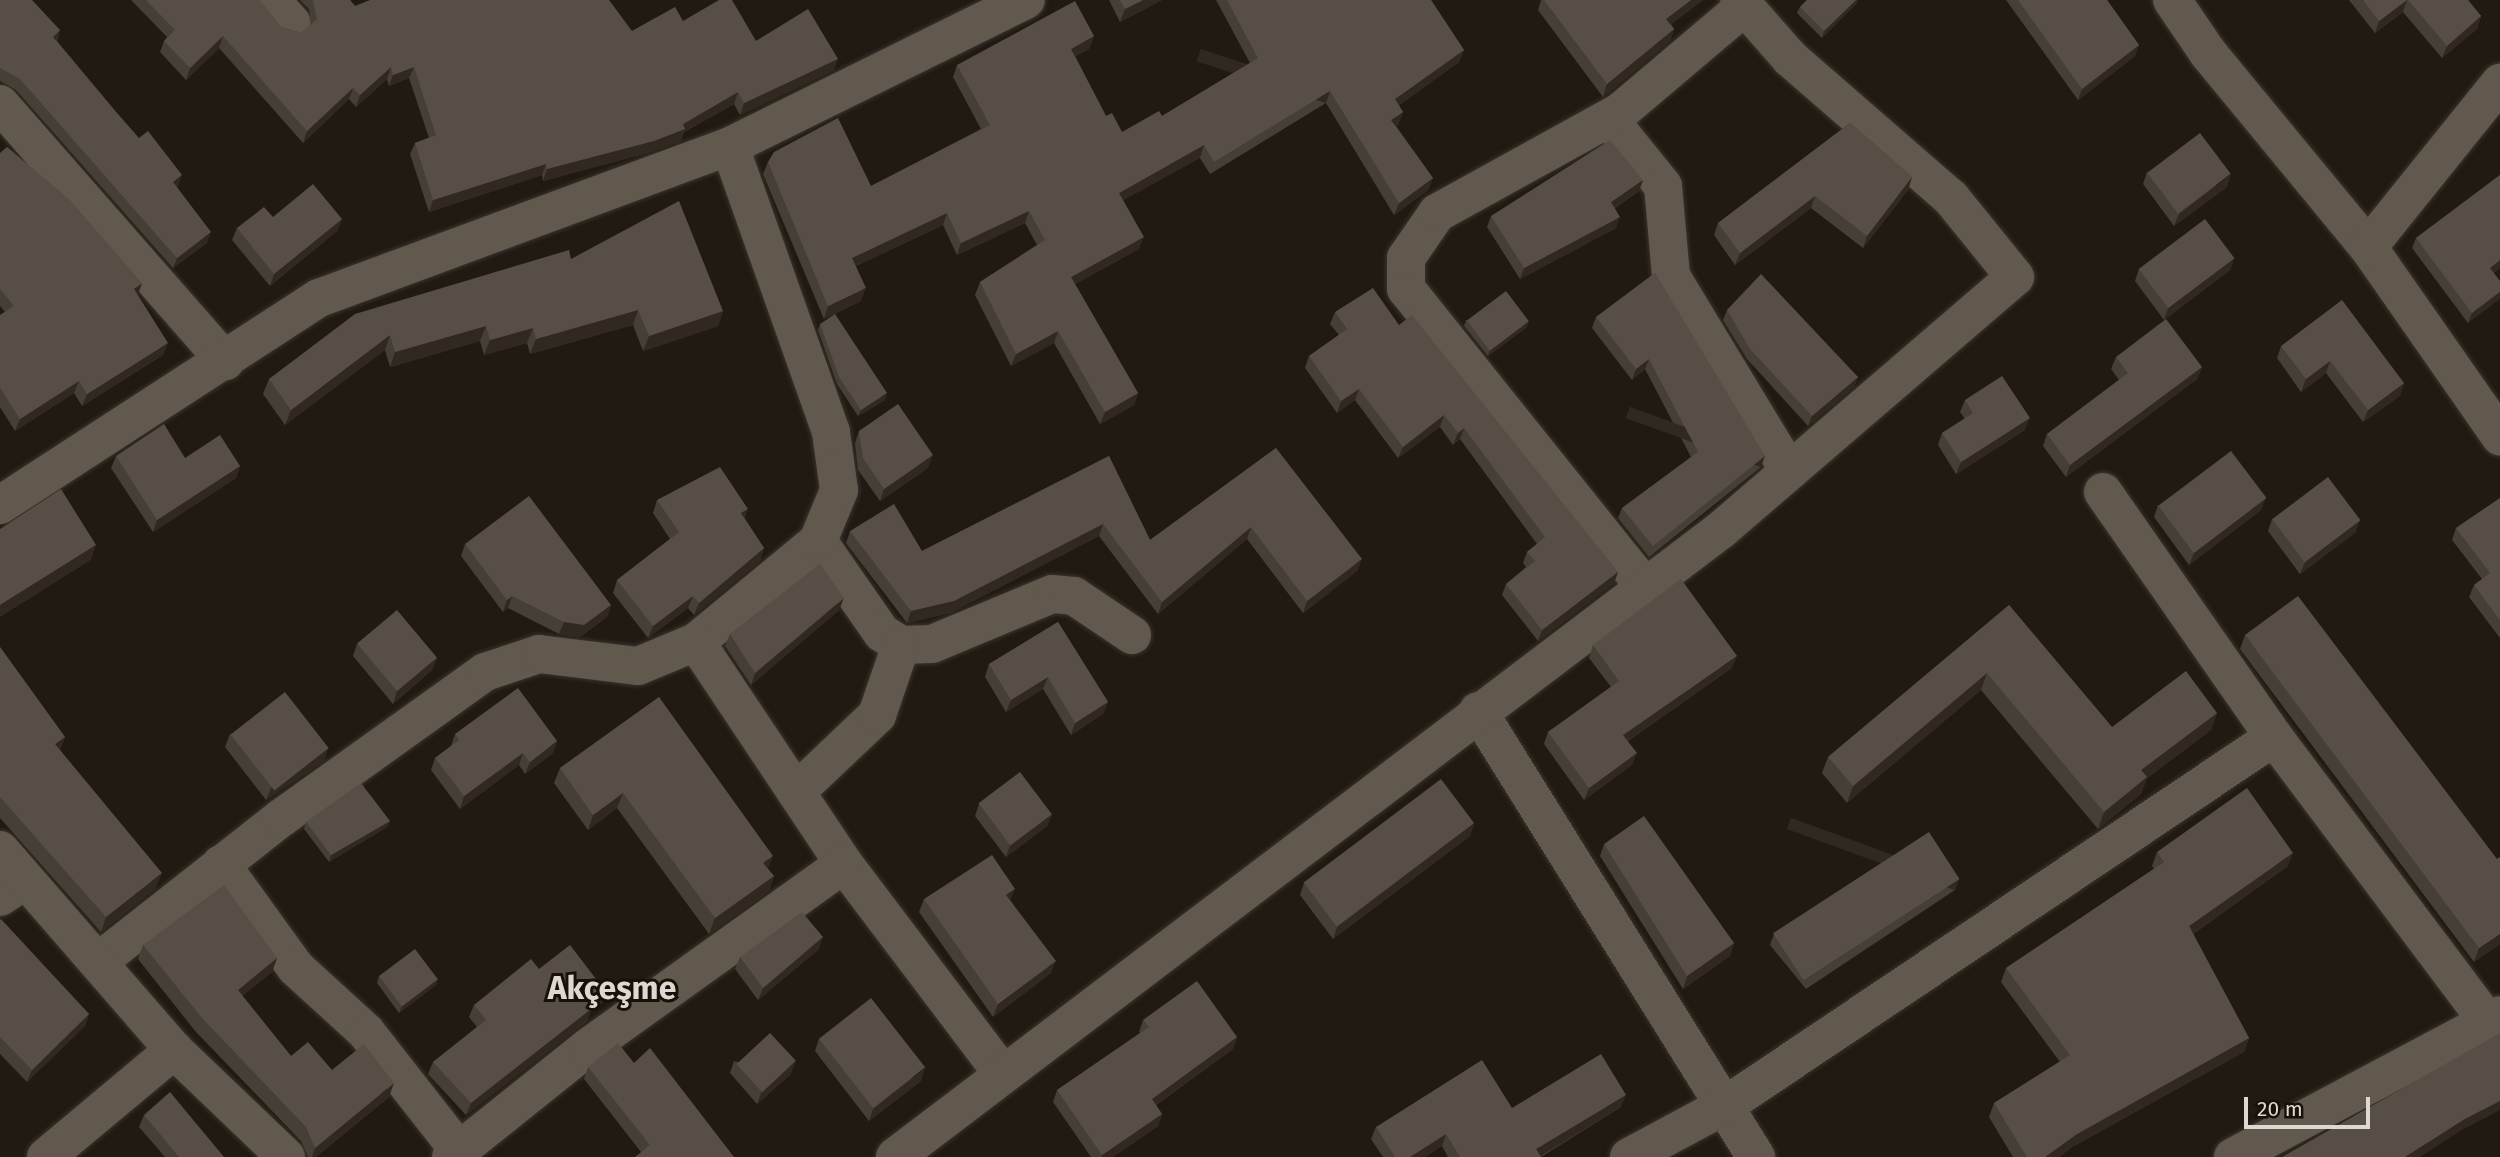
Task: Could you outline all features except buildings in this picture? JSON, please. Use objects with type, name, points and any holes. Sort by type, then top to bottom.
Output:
[{"type":"street","points":[[0,505],[319,298],[730,146],[1026,0]]},
{"type":"street","points":[[2172,0],[2208,53],[2368,247],[2500,436]]},
{"type":"street","points":[[918,1150],[1002,1073],[1478,711],[1646,587],[1789,471],[2015,277],[1951,198],[1790,58],[1741,3],[1609,120],[1437,213],[1411,244],[1405,274],[1406,289],[1646,587]]},
{"type":"street","points":[[2368,247],[2500,83]]},
{"type":"street","points":[[0,104],[225,361]]},
{"type":"street","points":[[1609,120],[1663,186],[1671,276],[1789,471]]},
{"type":"street","points":[[98,962],[221,864],[485,671],[539,654],[638,666],[696,642],[818,541],[831,518],[839,462],[730,146]]},
{"type":"street","points":[[2103,492],[2274,737],[2494,1018],[2233,1157]]},
{"type":"street","points":[[818,541],[882,633],[901,645],[932,644],[1052,594],[1074,596],[1132,635]]},
{"type":"street","points":[[696,642],[844,864],[1002,1073]]},
{"type":"street","points":[[796,792],[877,715],[901,645]]},
{"type":"street","points":[[1478,711],[1756,1157]]},
{"type":"street","points":[[1629,1157],[1726,1105],[2274,737]]},
{"type":"street","points":[[0,850],[12,888],[98,962],[174,1050],[286,1157]]},
{"type":"street","points":[[221,864],[296,968],[366,1032],[455,1154],[587,1048],[844,864]]},
{"type":"street","points":[[47,1157],[174,1050]]},
{"type":"district","name":"Akçeşme","points":[[612,988]]}]
